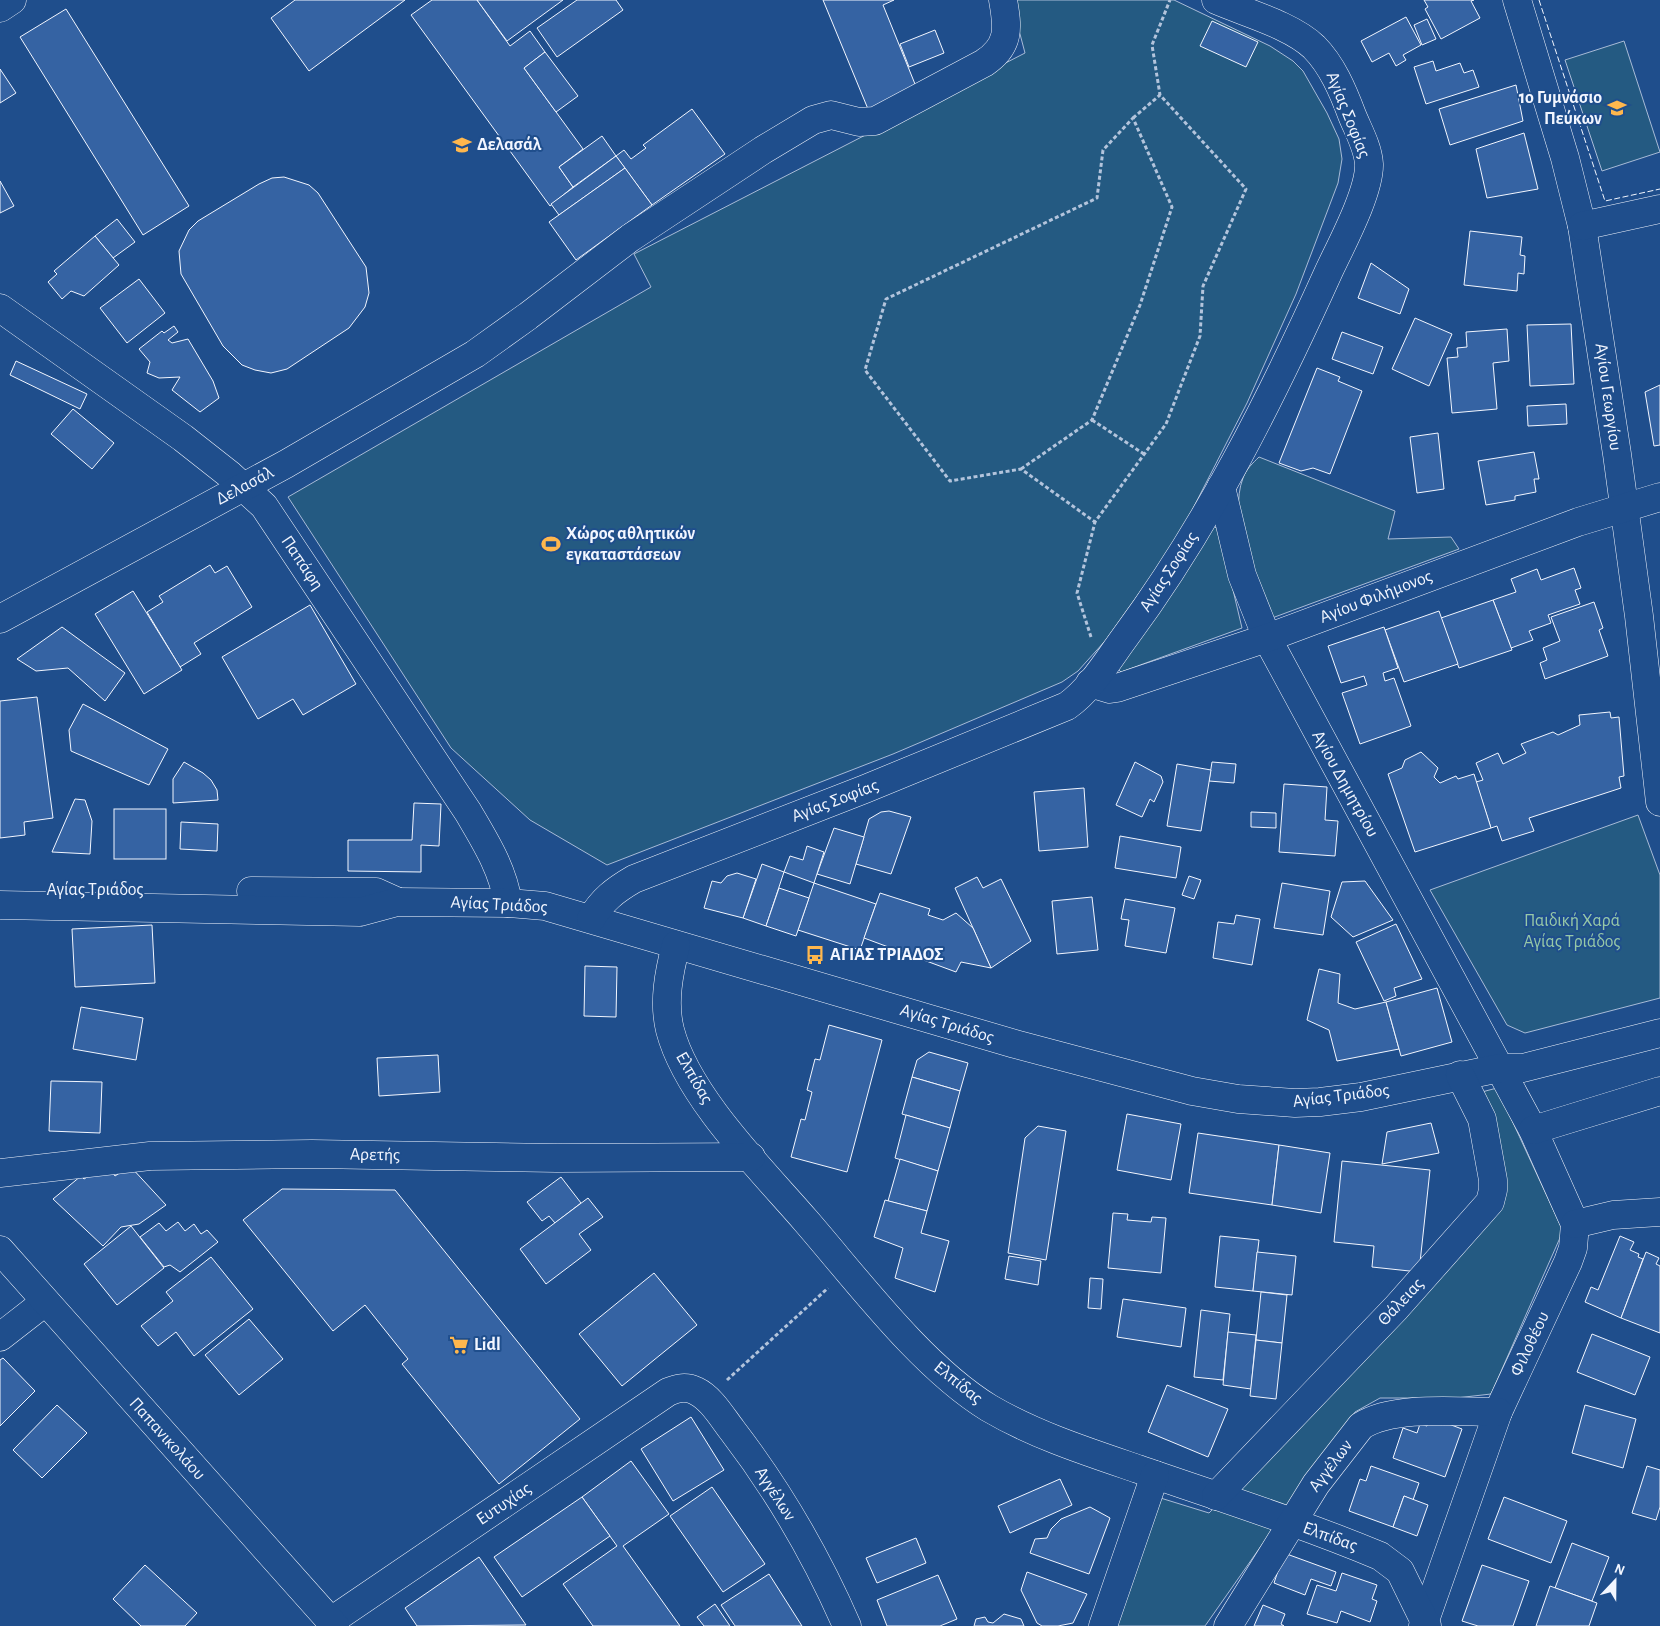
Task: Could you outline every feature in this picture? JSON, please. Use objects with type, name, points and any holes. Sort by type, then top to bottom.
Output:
[{"type":"street","points":[[0,8],[12,0]]},
{"type":"street","name":"Δελασάλ","points":[[0,619],[286,464],[475,354],[630,238],[813,120],[831,115],[859,122],[875,121],[984,63],[996,54],[1006,38],[1007,26],[1003,0]]},
{"type":"street","name":"Αγίας Σοφίας","points":[[591,919],[601,902],[614,890],[634,879],[1057,712],[1074,701],[1098,673],[1171,573],[1221,487],[1309,317],[1367,180],[1367,152],[1344,95],[1325,60],[1313,46],[1283,28],[1216,0]]},
{"type":"street","name":"Αγίου Γεωργίου","points":[[1517,0],[1565,158],[1582,226],[1601,344],[1639,616],[1660,802]]},
{"type":"street","points":[[1582,226],[1660,209]]},
{"type":"street","name":"Παπάφη","points":[[0,308],[184,438],[243,486],[270,514],[468,812],[488,846],[501,874],[508,903]]},
{"type":"street","name":"Αγίου Δημητρίου","points":[[1221,487],[1242,575],[1267,638],[1500,1068]]},
{"type":"street","name":"Αγίου Φιλήμονος","points":[[1098,673],[1110,689],[1118,688],[1267,638],[1623,507],[1660,497]]},
{"type":"street","name":"Αγίας Τριάδος","points":[[0,889],[376,892],[397,902]]},
{"type":"street","name":"Αγίας Τριάδος","points":[[0,905],[360,912],[397,902],[508,903],[561,909],[676,945],[1015,1044],[1183,1088],[1238,1099],[1295,1104],[1361,1097],[1500,1068],[1523,1068],[1660,1033]]},
{"type":"street","name":"Ελπίδας","points":[[676,945],[668,983],[670,1029],[676,1047],[700,1092],[751,1157],[848,1271],[925,1355],[950,1378],[989,1408],[1047,1436],[1387,1559],[1404,1578],[1425,1624]]},
{"type":"street","name":"Αγίας Τριάδος","points":[[1500,1068],[1528,1050],[1660,1014]]},
{"type":"street","points":[[1500,1068],[1533,1130],[1575,1224],[1613,1215],[1660,1212]]},
{"type":"street","name":"Θάλειας","points":[[1216,1496],[1383,1322],[1490,1202],[1494,1190],[1482,1119],[1460,1076]]},
{"type":"street","points":[[1533,1130],[1660,1091]]},
{"type":"street","name":"Αρετής","points":[[0,1173],[150,1156],[312,1154],[557,1158],[751,1157]]},
{"type":"street","name":"Φιλοθέου","points":[[1425,1624],[1498,1412],[1568,1262],[1574,1242],[1575,1224]]},
{"type":"street","name":"Παπανικολάου","points":[[0,1250],[333,1624]]},
{"type":"street","points":[[0,1337],[45,1302]]},
{"type":"street","name":"Αγγέλων","points":[[677,1388],[696,1391],[706,1399],[740,1439],[789,1515],[827,1583],[847,1626]]},
{"type":"street","name":"Ευτυχίας","points":[[333,1624],[677,1388]]},
{"type":"street","name":"Αγγέλων","points":[[1228,1626],[1316,1484],[1361,1426],[1371,1420],[1391,1414],[1498,1412]]},
{"type":"street","points":[[1103,1626],[1155,1475]]},
{"type":"path","points":[[1098,673],[1096,652],[1078,593],[1095,522],[1166,424],[1200,336],[1203,286],[1246,189],[1160,95],[1152,45],[1170,0]]},
{"type":"path","points":[[1133,118],[1172,208],[1140,305],[1092,420],[1020,469],[950,481],[865,370],[886,298],[1097,198],[1103,150],[1133,118],[1160,95]]},
{"type":"path","points":[[1092,420],[1144,454]]},
{"type":"path","points":[[1020,469],[1095,522]]},
{"type":"path","points":[[706,1399],[848,1271]]},
{"type":"green space","points":[[1011,0],[1174,0],[1270,46],[1293,61],[1303,71],[1327,113],[1339,139],[1342,159],[1338,183],[1296,294],[1247,403],[1172,547],[1105,641],[1078,671],[1062,682],[893,754],[607,865],[530,820],[451,748],[288,497],[651,287],[634,254],[1025,53]]},
{"type":"green space","points":[[1624,41],[1660,152],[1602,171],[1565,60]]},
{"type":"green space","points":[[1259,457],[1395,511],[1388,539],[1451,537],[1459,549],[1272,618],[1258,587],[1245,550],[1239,511],[1239,494],[1243,478]]},
{"type":"green space","points":[[1213,525],[1219,531],[1242,628],[1121,672],[1118,669]]},
{"type":"green space","name":"Παιδική Χαρά Αγίας Τριάδος","points":[[1638,815],[1660,875],[1660,998],[1525,1033],[1507,1025],[1430,890]]},
{"type":"green space","points":[[1497,1088],[1563,1231],[1491,1394],[1456,1398],[1380,1398],[1355,1412],[1205,1626],[1110,1626],[1154,1496],[1209,1513],[1375,1350],[1496,1214],[1478,1093]]},
{"type":"building","points":[[295,0],[405,0],[309,71],[271,18]]},
{"type":"building","points":[[432,0],[477,0],[510,46],[530,31],[545,52],[524,68],[583,149],[559,167],[573,187],[550,206],[411,15]]},
{"type":"building","points":[[477,0],[563,0],[507,41]]},
{"type":"building","points":[[577,0],[616,0],[623,10],[557,57],[537,28]]},
{"type":"building","points":[[823,0],[894,0],[883,5],[917,89],[868,109]]},
{"type":"building","points":[[1424,0],[1474,0],[1471,1],[1480,18],[1441,39],[1425,9],[1428,7]]},
{"type":"building","points":[[66,9],[189,206],[143,235],[20,37]]},
{"type":"building","points":[[1406,17],[1421,45],[1403,55],[1406,60],[1396,66],[1389,53],[1372,62],[1361,41]]},
{"type":"building","points":[[1427,19],[1436,39],[1422,45],[1414,25]]},
{"type":"building","points":[[1212,21],[1258,42],[1246,67],[1200,46]]},
{"type":"building","points":[[935,30],[944,53],[909,67],[900,44]]},
{"type":"building","points":[[545,52],[578,96],[556,112],[524,68]]},
{"type":"building","points":[[1433,61],[1436,71],[1460,63],[1464,73],[1473,70],[1479,87],[1426,104],[1414,67]]},
{"type":"building","points":[[0,69],[16,93],[0,103]]},
{"type":"building","points":[[1516,85],[1523,121],[1450,145],[1439,109]]},
{"type":"building","points":[[692,109],[725,154],[652,205],[616,156],[624,150],[631,159],[646,148],[643,145]]},
{"type":"building","points":[[1524,133],[1538,189],[1487,198],[1476,149]]},
{"type":"building","points":[[602,136],[616,156],[573,187],[559,167]]},
{"type":"building","points":[[616,156],[625,168],[559,215],[551,204]]},
{"type":"building","points":[[625,168],[652,205],[576,260],[549,222]]},
{"type":"building","points":[[284,177],[309,185],[318,193],[366,267],[369,293],[365,307],[349,328],[287,369],[271,373],[242,365],[223,346],[181,274],[179,251],[189,230],[198,221],[259,184],[272,178]]},
{"type":"building","points":[[0,181],[14,206],[0,213]]},
{"type":"building","points":[[117,219],[135,242],[113,258],[95,236]]},
{"type":"building","points":[[1470,231],[1522,237],[1520,255],[1525,256],[1524,274],[1518,273],[1517,291],[1464,285]]},
{"type":"building","points":[[95,236],[119,265],[84,296],[71,291],[62,299],[48,282],[57,274],[54,271]]},
{"type":"building","points":[[1371,263],[1409,289],[1400,314],[1358,298]]},
{"type":"building","points":[[139,279],[165,313],[127,343],[100,308]]},
{"type":"building","points":[[1415,318],[1452,334],[1429,386],[1392,369]]},
{"type":"building","points":[[1571,324],[1574,384],[1530,386],[1527,325]]},
{"type":"building","points":[[174,326],[178,332],[168,340],[172,343],[188,339],[213,381],[219,398],[200,412],[172,390],[180,377],[159,378],[147,373],[150,362],[139,349],[162,331],[164,333]]},
{"type":"building","points":[[1507,329],[1509,361],[1493,363],[1497,409],[1452,413],[1447,358],[1458,357],[1457,348],[1467,347],[1466,332]]},
{"type":"building","points":[[1342,332],[1383,347],[1373,374],[1332,359]]},
{"type":"building","points":[[16,361],[87,394],[80,409],[10,375]]},
{"type":"building","points":[[1317,368],[1340,377],[1338,381],[1362,391],[1330,474],[1313,468],[1301,471],[1279,463]]},
{"type":"building","points":[[1660,385],[1660,445],[1654,446],[1645,392]]},
{"type":"building","points":[[1566,404],[1567,424],[1528,426],[1527,406]]},
{"type":"building","points":[[73,409],[114,443],[92,469],[51,434]]},
{"type":"building","points":[[1438,433],[1444,489],[1417,493],[1410,437]]},
{"type":"building","points":[[1534,452],[1539,479],[1534,479],[1536,492],[1515,496],[1515,500],[1486,505],[1478,461]]},
{"type":"building","points":[[210,565],[215,573],[227,566],[252,607],[194,643],[201,654],[180,667],[147,612],[163,602],[159,596]]},
{"type":"building","points":[[1574,568],[1581,588],[1575,590],[1580,604],[1548,615],[1551,623],[1529,631],[1533,640],[1511,648],[1493,600],[1516,592],[1511,579],[1537,569],[1541,580]]},
{"type":"building","points":[[133,591],[182,670],[144,694],[95,614]]},
{"type":"building","points":[[1493,600],[1512,650],[1459,668],[1441,618]]},
{"type":"building","points":[[1594,602],[1603,628],[1599,630],[1608,656],[1545,679],[1540,663],[1547,660],[1543,648],[1560,641],[1551,617]]},
{"type":"building","points":[[310,605],[356,684],[303,715],[293,699],[258,719],[222,657]]},
{"type":"building","points":[[1439,611],[1458,664],[1404,682],[1385,630]]},
{"type":"building","points":[[62,627],[125,673],[105,701],[68,668],[36,671],[17,659]]},
{"type":"building","points":[[1384,627],[1398,668],[1383,673],[1385,681],[1394,678],[1411,726],[1360,744],[1342,693],[1367,685],[1364,676],[1341,683],[1328,646]]},
{"type":"building","points":[[37,697],[53,818],[24,822],[25,835],[0,838],[0,701]]},
{"type":"building","points":[[83,704],[168,749],[149,785],[71,751],[69,730]]},
{"type":"building","points":[[1610,712],[1611,718],[1619,717],[1624,776],[1619,777],[1621,788],[1529,818],[1534,831],[1502,841],[1497,826],[1491,828],[1476,782],[1483,780],[1476,763],[1498,753],[1503,764],[1526,753],[1521,744],[1553,732],[1558,735],[1580,725],[1579,715]]},
{"type":"building","points":[[1421,752],[1438,768],[1434,777],[1440,783],[1456,776],[1458,779],[1474,774],[1491,828],[1415,852],[1388,774],[1402,768],[1405,760]]},
{"type":"building","points":[[184,762],[211,780],[217,790],[218,800],[173,803],[173,779]]},
{"type":"building","points":[[1135,762],[1161,776],[1163,782],[1154,802],[1150,799],[1142,817],[1116,805]]},
{"type":"building","points":[[1212,762],[1236,764],[1234,783],[1209,781]]},
{"type":"building","points":[[1177,764],[1211,770],[1201,831],[1167,826]]},
{"type":"building","points":[[1284,784],[1327,787],[1325,820],[1338,821],[1335,856],[1279,852]]},
{"type":"building","points":[[1084,788],[1088,847],[1039,851],[1034,792]]},
{"type":"building","points":[[75,799],[85,800],[92,821],[90,854],[52,852]]},
{"type":"building","points":[[414,803],[441,804],[439,846],[421,845],[421,872],[348,871],[348,840],[412,840]]},
{"type":"building","points":[[114,809],[166,809],[166,859],[114,859]]},
{"type":"building","points":[[889,811],[911,817],[891,874],[856,864],[869,819],[881,812]]},
{"type":"building","points":[[1251,812],[1276,813],[1276,828],[1251,827]]},
{"type":"building","points":[[181,822],[218,824],[217,851],[180,849]]},
{"type":"building","points":[[834,828],[864,837],[850,884],[817,874]]},
{"type":"building","points":[[1120,836],[1181,847],[1176,878],[1115,868]]},
{"type":"building","points":[[807,846],[824,852],[814,883],[784,872],[790,856],[803,860]]},
{"type":"building","points":[[762,864],[784,872],[766,926],[743,918]]},
{"type":"building","points":[[737,873],[756,879],[743,918],[704,908],[712,881],[721,883],[727,876]]},
{"type":"building","points":[[1189,876],[1201,880],[1194,899],[1182,895]]},
{"type":"building","points":[[977,877],[983,888],[1001,879],[1031,941],[991,968],[955,888]]},
{"type":"building","points":[[1365,881],[1393,920],[1353,937],[1331,917],[1342,882]]},
{"type":"building","points":[[814,883],[876,904],[860,950],[798,930]]},
{"type":"building","points":[[1282,883],[1330,891],[1323,935],[1274,928]]},
{"type":"building","points":[[779,888],[809,898],[796,936],[766,926]]},
{"type":"building","points":[[880,893],[930,909],[928,915],[943,920],[956,913],[973,928],[991,968],[961,962],[956,972],[864,938]]},
{"type":"building","points":[[1092,897],[1098,950],[1057,954],[1052,901]]},
{"type":"building","points":[[1125,899],[1175,908],[1166,953],[1125,946],[1129,920],[1121,919]]},
{"type":"building","points":[[1236,915],[1260,919],[1252,965],[1213,958],[1218,922],[1234,924]]},
{"type":"building","points":[[1396,924],[1422,979],[1394,988],[1396,996],[1384,1001],[1356,942]]},
{"type":"building","points":[[152,925],[155,983],[75,987],[72,929]]},
{"type":"building","points":[[585,966],[617,967],[616,1017],[584,1016]]},
{"type":"building","points":[[1319,969],[1340,974],[1338,1003],[1355,1009],[1386,1002],[1399,1049],[1337,1061],[1329,1030],[1307,1020]]},
{"type":"building","points":[[1437,988],[1452,1042],[1401,1056],[1386,1002]]},
{"type":"building","points":[[81,1007],[143,1018],[136,1060],[73,1049]]},
{"type":"building","points":[[829,1025],[882,1040],[847,1172],[791,1157],[801,1119],[805,1120],[812,1092],[807,1090],[815,1059],[820,1060]]},
{"type":"building","points":[[929,1052],[968,1063],[960,1091],[912,1077],[917,1060]]},
{"type":"building","points":[[438,1055],[440,1092],[379,1096],[377,1058]]},
{"type":"building","points":[[912,1077],[960,1091],[950,1128],[902,1114]]},
{"type":"building","points":[[51,1081],[102,1082],[100,1133],[49,1131]]},
{"type":"building","points":[[1127,1114],[1181,1124],[1171,1180],[1117,1170]]},
{"type":"building","points":[[906,1115],[950,1128],[938,1171],[895,1158]]},
{"type":"building","points":[[1431,1123],[1439,1153],[1382,1164],[1387,1132]]},
{"type":"building","points":[[1038,1126],[1066,1131],[1046,1260],[1008,1253],[1025,1138]]},
{"type":"building","points":[[1198,1133],[1279,1145],[1272,1205],[1189,1193]]},
{"type":"building","points":[[1279,1145],[1330,1153],[1321,1213],[1272,1205]]},
{"type":"building","points":[[900,1159],[938,1171],[927,1211],[888,1201]]},
{"type":"building","points":[[1342,1161],[1430,1170],[1419,1272],[1372,1267],[1374,1246],[1334,1242]]},
{"type":"building","points":[[107,1165],[115,1176],[130,1166],[166,1205],[139,1224],[121,1227],[103,1246],[53,1199],[81,1176],[84,1179]]},
{"type":"building","points":[[561,1177],[581,1203],[555,1223],[549,1216],[542,1221],[527,1202]]},
{"type":"building","name":"Lidl","points":[[282,1189],[395,1190],[580,1419],[499,1484],[402,1364],[408,1359],[365,1305],[333,1331],[243,1220]]},
{"type":"building","points":[[588,1198],[603,1217],[579,1234],[591,1250],[546,1284],[520,1249]]},
{"type":"building","points":[[885,1200],[927,1211],[921,1233],[949,1241],[935,1292],[895,1278],[903,1248],[874,1237]]},
{"type":"building","points":[[1113,1213],[1128,1214],[1127,1220],[1151,1222],[1152,1217],[1166,1218],[1161,1273],[1108,1268]]},
{"type":"building","points":[[178,1222],[185,1231],[194,1224],[201,1234],[207,1230],[218,1242],[180,1272],[170,1265],[164,1267],[140,1237],[159,1223],[166,1231]]},
{"type":"building","points":[[131,1226],[164,1268],[117,1305],[84,1264]]},
{"type":"building","points":[[1220,1236],[1259,1240],[1253,1291],[1215,1287]]},
{"type":"building","points":[[1620,1236],[1634,1242],[1630,1250],[1639,1254],[1638,1257],[1643,1259],[1621,1318],[1585,1302],[1591,1287],[1598,1290]]},
{"type":"building","points":[[1257,1252],[1296,1256],[1292,1295],[1253,1291]]},
{"type":"building","points":[[1646,1252],[1659,1258],[1656,1264],[1660,1266],[1660,1333],[1621,1318]]},
{"type":"building","points":[[1009,1256],[1041,1261],[1038,1285],[1005,1279]]},
{"type":"building","points":[[211,1257],[253,1309],[194,1356],[176,1332],[158,1346],[141,1326],[173,1301],[166,1292]]},
{"type":"building","points":[[654,1273],[697,1325],[622,1386],[579,1334]]},
{"type":"building","points":[[1090,1278],[1103,1279],[1101,1309],[1088,1308]]},
{"type":"building","points":[[1261,1292],[1287,1295],[1282,1343],[1256,1340]]},
{"type":"building","points":[[1123,1299],[1186,1308],[1181,1347],[1117,1337]]},
{"type":"building","points":[[1201,1310],[1230,1314],[1223,1380],[1194,1377]]},
{"type":"building","points":[[249,1319],[283,1359],[239,1395],[205,1355]]},
{"type":"building","points":[[1228,1332],[1256,1335],[1251,1389],[1223,1385]]},
{"type":"building","points":[[1592,1334],[1650,1357],[1635,1395],[1577,1372]]},
{"type":"building","points":[[1256,1340],[1282,1343],[1276,1399],[1250,1396]]},
{"type":"building","points":[[3,1358],[35,1391],[0,1426],[0,1360]]},
{"type":"building","points":[[1167,1385],[1228,1409],[1208,1457],[1148,1432]]},
{"type":"building","points":[[57,1405],[87,1433],[42,1478],[13,1450]]},
{"type":"building","points":[[1585,1405],[1636,1419],[1623,1468],[1572,1453]]},
{"type":"building","points":[[691,1417],[724,1470],[673,1501],[641,1449]]},
{"type":"building","points":[[1430,1417],[1462,1429],[1445,1477],[1393,1458],[1403,1428],[1417,1433],[1420,1424],[1427,1426]]},
{"type":"building","points":[[631,1461],[669,1514],[623,1546],[680,1626],[593,1626],[563,1584],[617,1546],[582,1497]]},
{"type":"building","points":[[1371,1466],[1419,1483],[1413,1500],[1404,1496],[1393,1527],[1349,1511],[1360,1479],[1366,1481]]},
{"type":"building","points":[[1647,1466],[1660,1470],[1660,1507],[1656,1520],[1632,1513]]},
{"type":"building","points":[[1060,1479],[1072,1505],[1010,1533],[998,1506]]},
{"type":"building","points":[[712,1487],[765,1564],[723,1592],[670,1516]]},
{"type":"building","points":[[1404,1496],[1428,1505],[1417,1536],[1393,1527]]},
{"type":"building","points":[[582,1497],[610,1536],[522,1597],[494,1557]]},
{"type":"building","points":[[1504,1497],[1567,1521],[1551,1563],[1488,1539]]},
{"type":"building","points":[[1090,1507],[1110,1518],[1089,1574],[1030,1553],[1035,1539],[1047,1538],[1051,1529],[1061,1519]]},
{"type":"building","points":[[916,1538],[926,1563],[877,1583],[866,1558]]},
{"type":"building","points":[[1572,1543],[1609,1557],[1592,1601],[1555,1588]]},
{"type":"building","points":[[1284,1553],[1336,1572],[1331,1586],[1311,1579],[1305,1595],[1274,1583]]},
{"type":"building","points":[[479,1557],[526,1625],[417,1626],[405,1608]]},
{"type":"building","points":[[145,1565],[197,1613],[185,1626],[141,1626],[113,1599]]},
{"type":"building","points":[[1482,1565],[1529,1581],[1513,1626],[1478,1626],[1462,1621]]},
{"type":"building","points":[[1027,1572],[1087,1594],[1073,1623],[1058,1626],[1042,1626],[1037,1623],[1021,1590]]},
{"type":"building","points":[[1342,1573],[1377,1585],[1372,1599],[1377,1601],[1370,1622],[1341,1611],[1337,1623],[1307,1614],[1317,1585],[1336,1591]]},
{"type":"building","points":[[769,1574],[802,1626],[735,1626],[721,1605]]},
{"type":"building","points":[[938,1575],[957,1619],[940,1626],[887,1626],[877,1600]]},
{"type":"building","points":[[1550,1586],[1597,1603],[1589,1626],[1536,1626]]},
{"type":"building","points":[[715,1604],[730,1626],[704,1626],[697,1617]]},
{"type":"building","points":[[1263,1605],[1285,1614],[1281,1624],[1284,1626],[1254,1626]]},
{"type":"building","points":[[1004,1614],[1021,1619],[1024,1626],[974,1626],[976,1619],[985,1617],[988,1622],[993,1623]]},
{"type":"fence","points":[[1539,0],[1605,201],[1660,189]]},
{"type":"place","name":"1ο Γυμνάσιο Πεύκων","points":[[1617,108]]},
{"type":"place","name":"Δελασάλ","points":[[462,145]]},
{"type":"place","name":"Χώρος αθλητικών εγκαταστάσεων","points":[[551,544]]},
{"type":"place","name":"ΑΓΙΑΣ ΤΡΙΑΔΟΣ","points":[[815,955]]},
{"type":"place","name":"Lidl","points":[[459,1345]]}]
